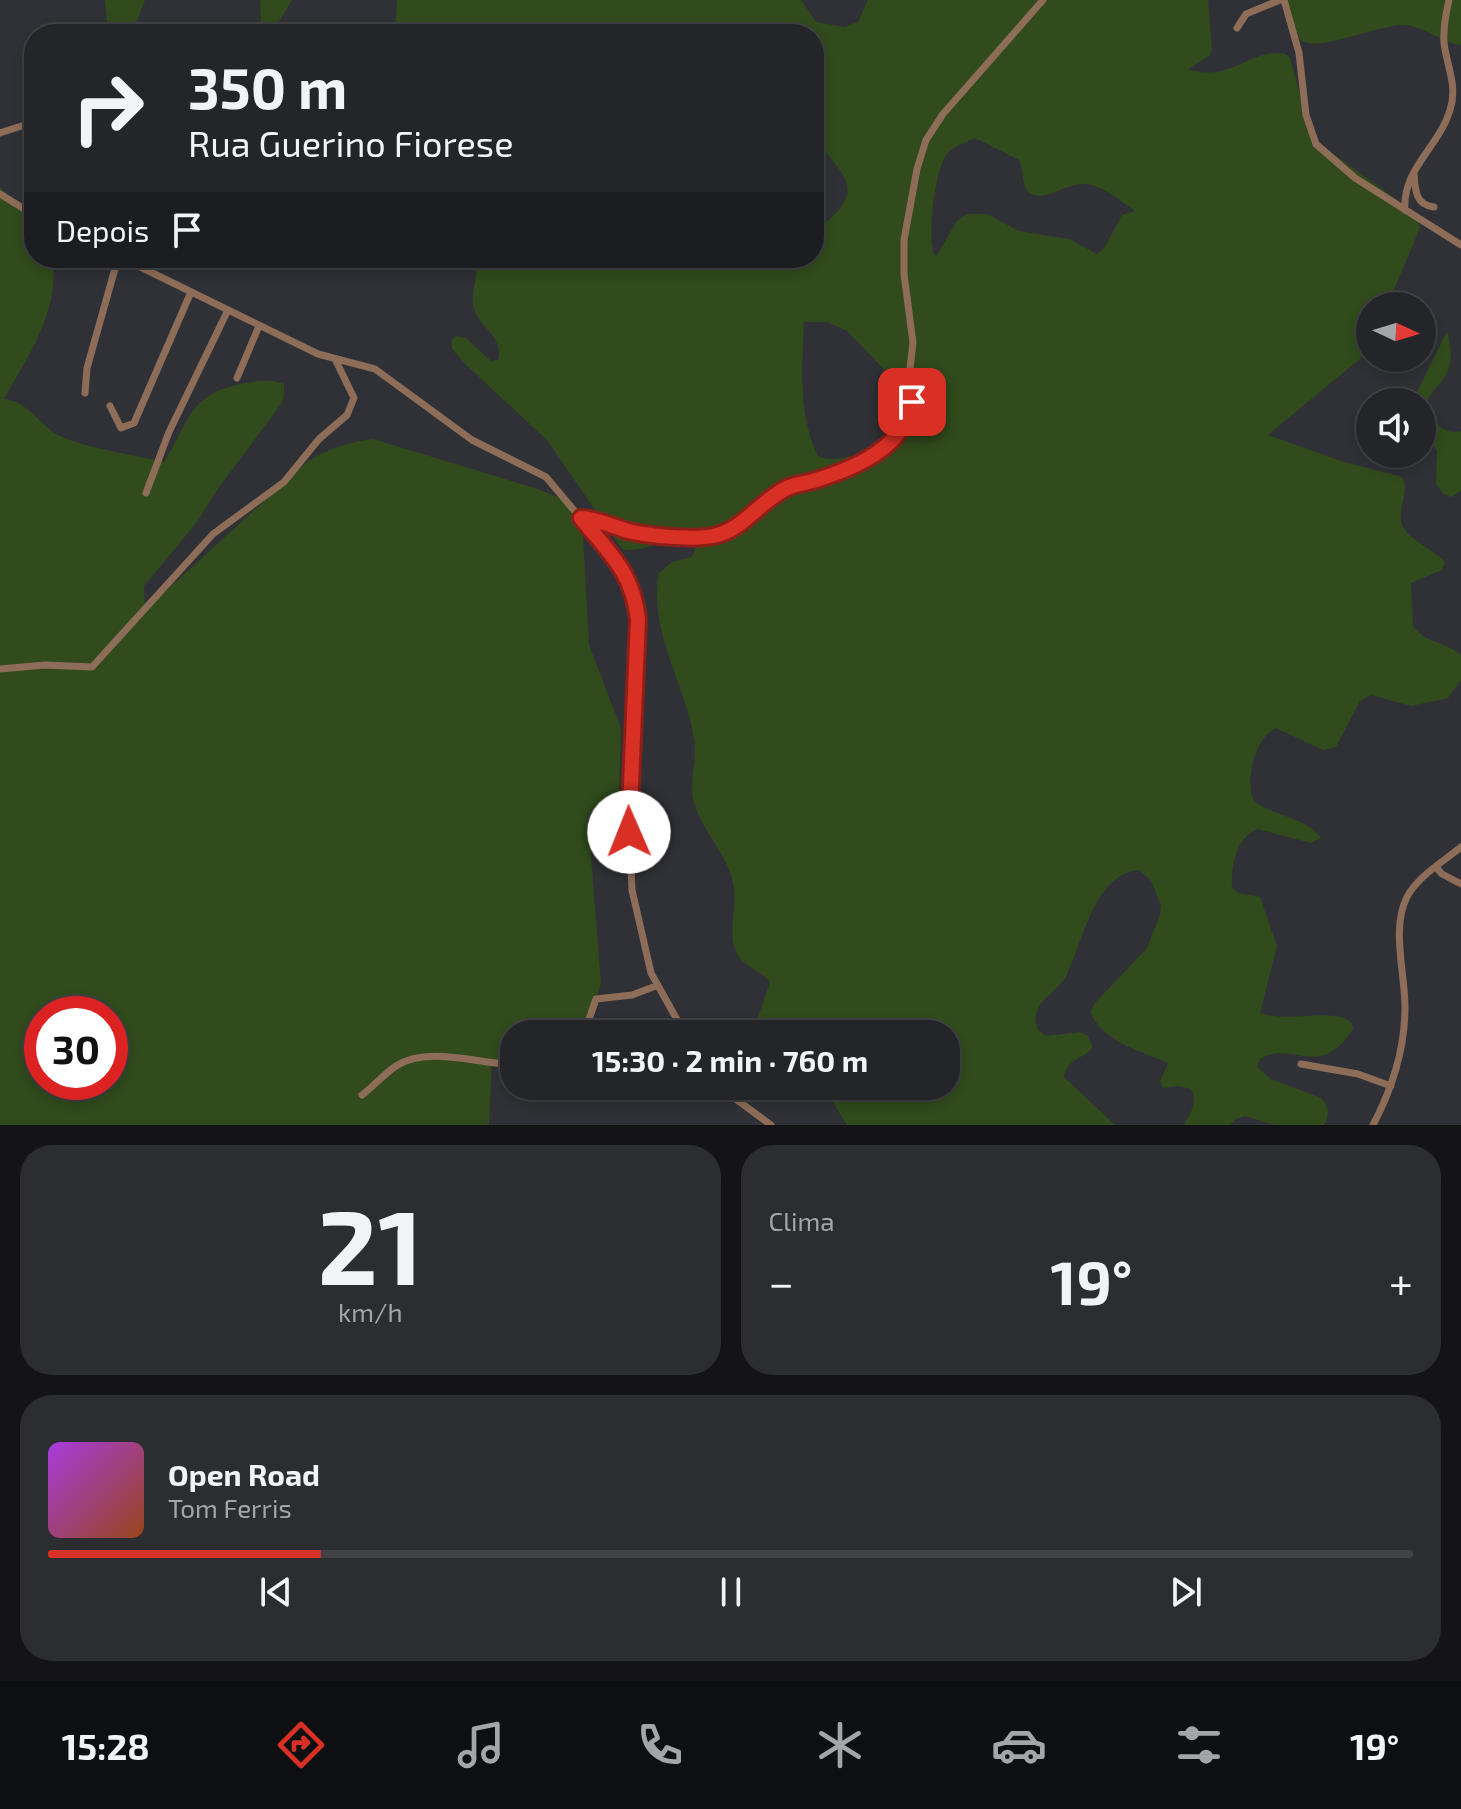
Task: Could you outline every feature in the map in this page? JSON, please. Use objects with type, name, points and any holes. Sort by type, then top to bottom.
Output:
[{"type":"street","points":[[581,518],[600,520],[630,531],[711,537],[737,529],[748,516],[789,487],[851,467],[897,437],[910,420],[912,402],[908,385],[913,343],[904,274],[904,240],[917,169],[926,140],[943,114],[1043,0]]},
{"type":"street","points":[[1237,28],[1246,14],[1282,0],[1299,53],[1311,135],[1323,151],[1355,178],[1461,245]]},
{"type":"street","points":[[1405,210],[1404,195],[1414,170],[1447,120],[1454,96],[1444,40],[1449,0]]},
{"type":"street","points":[[0,133],[24,125]]},
{"type":"street","points":[[1414,170],[1418,200],[1434,207]]},
{"type":"street","points":[[0,194],[24,209]]},
{"type":"street","points":[[85,393],[87,368],[117,268]]},
{"type":"street","points":[[148,268],[227,312],[336,361],[375,369],[472,440],[532,468],[546,477],[625,571],[634,592],[638,619],[628,805],[632,890],[656,986],[677,1020]]},
{"type":"street","points":[[110,406],[121,428],[134,423],[191,292]]},
{"type":"street","points":[[146,493],[169,432],[227,312]]},
{"type":"street","points":[[237,378],[259,326]]},
{"type":"street","points":[[0,669],[45,665],[92,667],[213,534],[284,482],[319,439],[347,415],[354,398],[336,361]]},
{"type":"street","points":[[1373,1125],[1391,1086],[1400,1050],[1405,1011],[1402,913],[1412,888],[1461,847]]},
{"type":"street","points":[[1436,867],[1442,874],[1461,884]]},
{"type":"street","points":[[589,1020],[596,999],[632,995],[656,986]]},
{"type":"street","points":[[362,1095],[397,1065],[412,1058],[500,1064]]},
{"type":"street","points":[[1301,1064],[1358,1074],[1391,1086]]},
{"type":"street","points":[[737,1100],[771,1125]]},
{"type":"green space","points":[[105,0],[145,0],[136,24],[107,24]]},
{"type":"green space","points":[[260,0],[292,0],[277,24],[261,24]]},
{"type":"green space","points":[[397,0],[801,0],[816,22],[844,27],[858,22],[868,0],[1208,0],[1212,50],[1209,56],[1188,69],[1216,72],[1273,53],[1286,54],[1290,58],[1305,114],[1320,144],[1415,213],[1420,228],[1393,292],[1356,292],[1356,362],[1268,435],[1356,465],[1356,468],[1402,477],[1405,489],[1401,522],[1404,528],[1445,562],[1442,570],[1411,583],[1413,626],[1423,636],[1461,655],[1461,680],[1448,698],[1411,706],[1371,695],[1360,701],[1336,747],[1323,750],[1276,728],[1262,740],[1253,760],[1250,782],[1254,801],[1299,821],[1321,838],[1311,843],[1258,829],[1245,838],[1236,853],[1232,887],[1238,893],[1260,897],[1277,946],[1260,1013],[1285,1017],[1334,1016],[1352,1023],[1353,1029],[1340,1045],[1328,1053],[1317,1057],[1272,1054],[1260,1059],[1257,1067],[1271,1079],[1321,1098],[1328,1111],[1324,1125],[1274,1125],[1245,1116],[1230,1125],[1184,1125],[1194,1103],[1191,1089],[1179,1086],[1163,1088],[1160,1081],[1168,1063],[1124,1044],[1097,1023],[1091,1013],[1094,1004],[1147,948],[1160,915],[1161,905],[1151,881],[1139,870],[1124,874],[1111,883],[1101,896],[1067,974],[1036,1012],[1038,1030],[1046,1036],[1080,1032],[1088,1036],[1093,1047],[1068,1066],[1064,1077],[1115,1125],[847,1125],[832,1100],[960,1100],[960,1020],[758,1020],[770,982],[746,964],[735,949],[732,933],[733,882],[726,862],[695,806],[692,789],[694,739],[659,616],[659,573],[672,562],[691,557],[694,546],[677,541],[640,549],[622,549],[547,440],[464,363],[452,349],[451,341],[455,336],[466,338],[491,361],[498,360],[498,345],[474,309],[476,268],[824,268],[824,223],[840,208],[847,196],[847,185],[824,148],[824,24],[396,24]],"holes":[[[975,138],[1019,160],[1026,187],[1031,194],[1044,196],[1079,184],[1093,185],[1135,211],[1122,215],[1105,247],[1097,254],[1069,239],[1019,231],[987,214],[967,214],[957,221],[937,255],[934,254],[932,219],[936,187],[947,154]],[[804,322],[827,322],[847,331],[908,394],[906,410],[897,428],[877,444],[852,456],[828,459],[818,456],[804,408]]]},
{"type":"green space","points":[[1285,0],[1461,0],[1461,45],[1403,25],[1334,41],[1309,43],[1294,32]]},
{"type":"green space","points":[[0,188],[24,208],[24,268],[54,268],[54,278],[47,315],[40,332],[4,399],[21,404],[60,436],[97,448],[164,462],[187,420],[202,401],[227,388],[251,382],[284,384],[284,398],[279,407],[219,487],[197,522],[144,586],[145,610],[308,461],[356,442],[373,439],[538,489],[560,498],[582,517],[589,645],[621,728],[619,797],[611,805],[591,812],[588,819],[601,983],[589,1020],[500,1020],[500,1061],[492,1059],[489,1125],[0,1125]]},
{"type":"green space","points":[[1447,331],[1450,365],[1444,378],[1436,388],[1419,388],[1427,372],[1436,372],[1436,353]]},
{"type":"green space","points":[[1436,421],[1443,429],[1461,431],[1461,491],[1451,497],[1443,494],[1436,483]]},
{"type":"route","points":[[629,832],[638,619],[634,592],[625,571],[581,518],[600,520],[630,531],[684,537],[711,537],[737,529],[748,516],[789,487],[851,467],[878,452],[897,437],[910,420],[912,402]]}]
